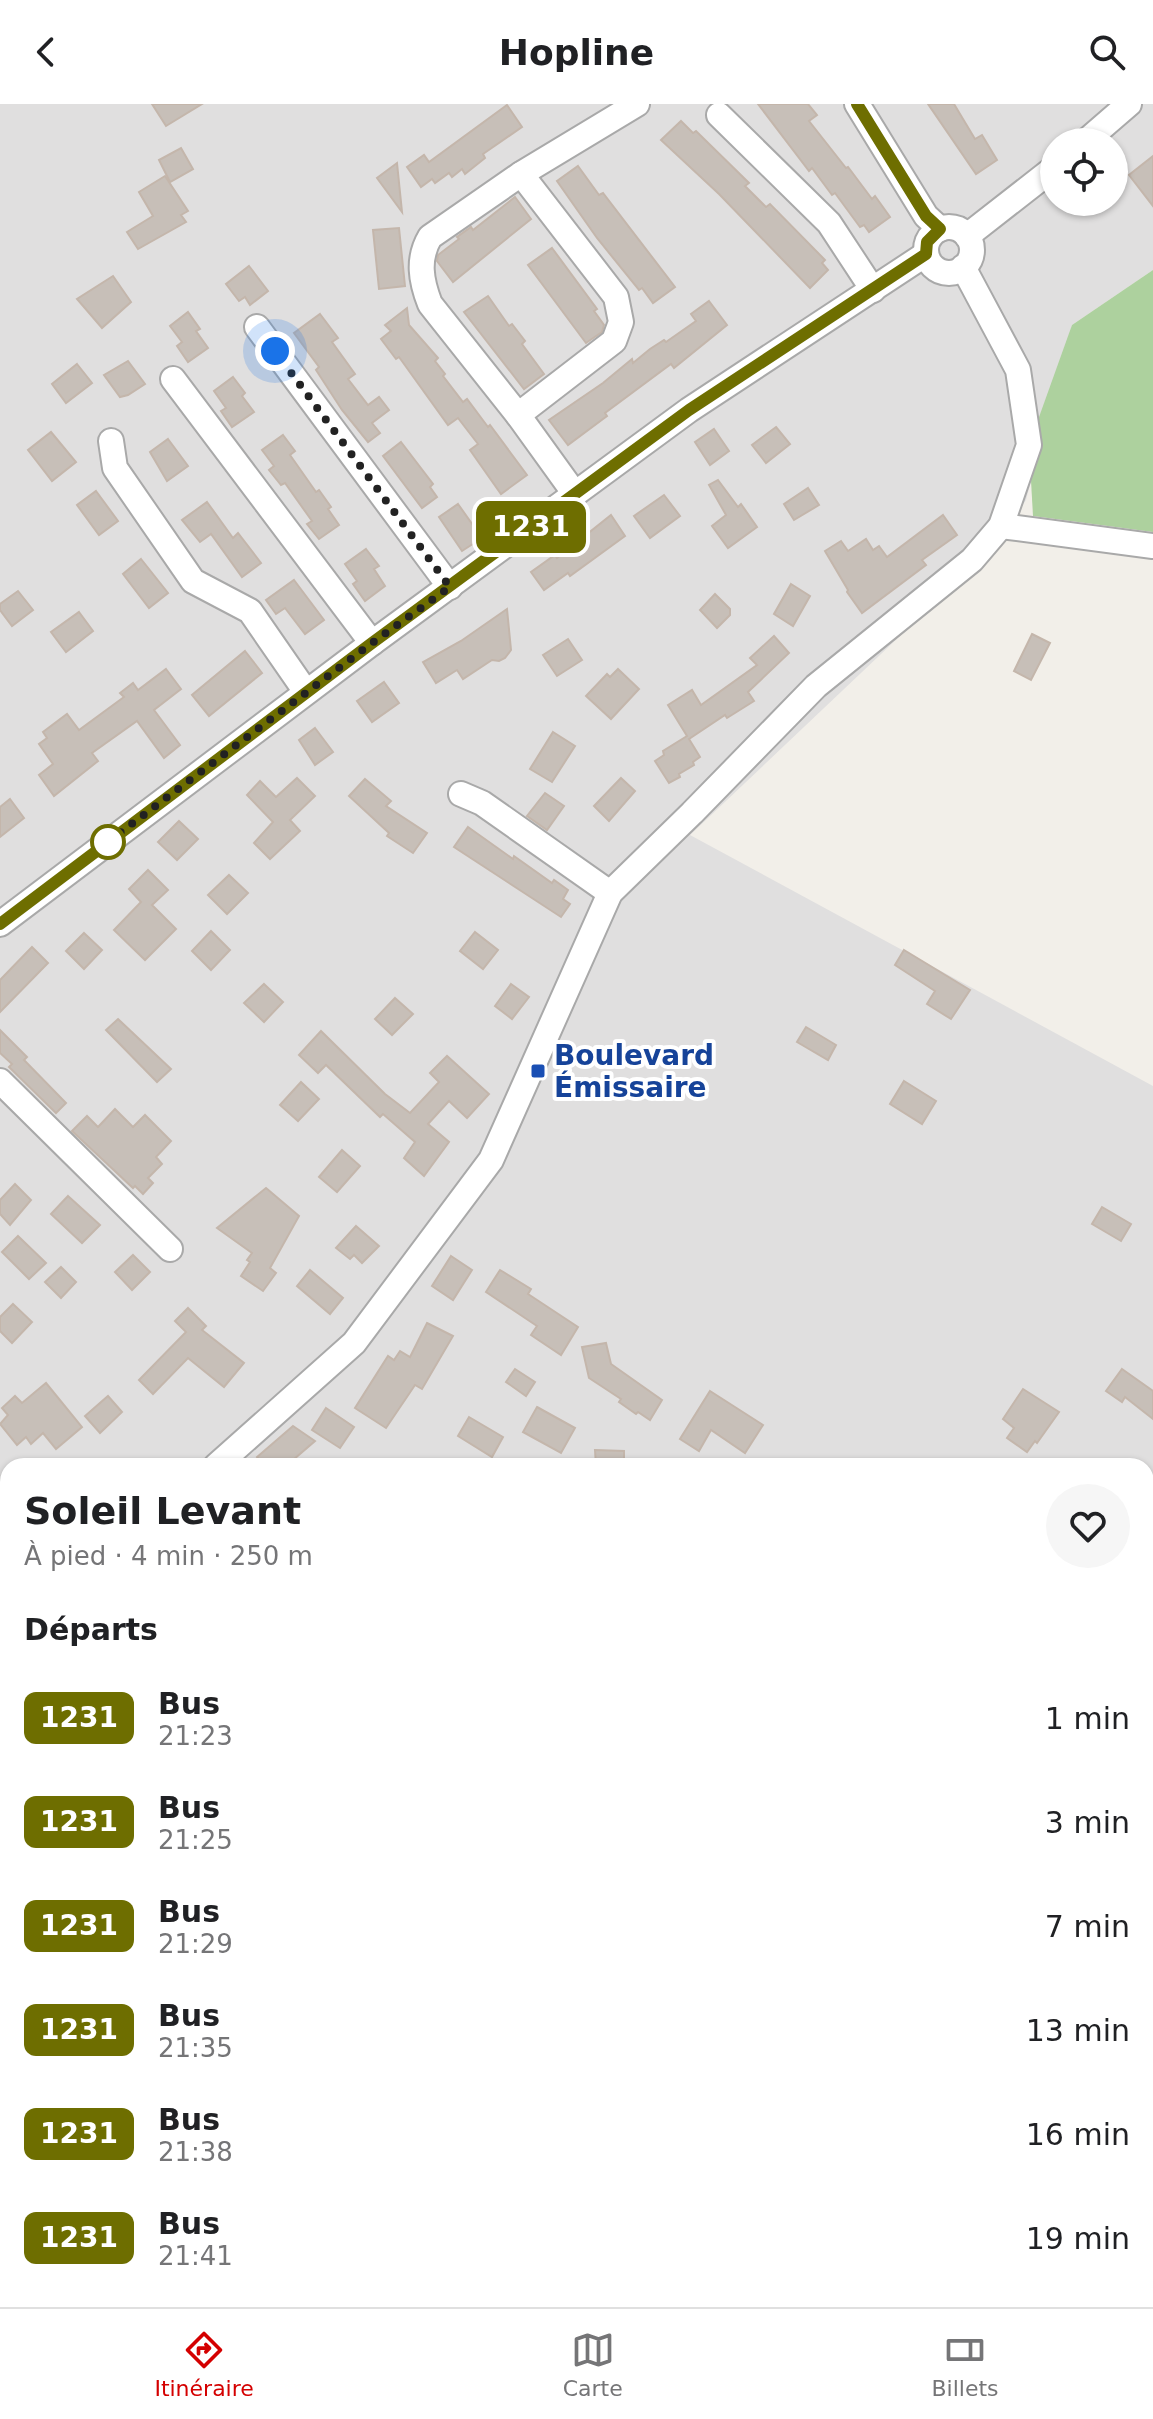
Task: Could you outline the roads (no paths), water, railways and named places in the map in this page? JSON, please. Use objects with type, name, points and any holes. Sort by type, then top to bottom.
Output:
[{"type":"street","points":[[575,494],[518,415],[430,304],[424,288],[421,260],[423,248],[430,237],[521,174],[637,104]]},
{"type":"street","points":[[857,104],[926,216],[940,229]]},
{"type":"street","points":[[1101,128],[1129,104]]},
{"type":"street","points":[[720,108],[829,223],[873,290]]},
{"type":"street","points":[[518,415],[614,341],[621,322],[616,297],[521,174]]},
{"type":"street","points":[[967,236],[1040,179]]},
{"type":"street","points":[[955,228],[967,236],[971,256],[963,267],[949,273],[934,268],[926,254],[927,242],[940,229],[955,228]]},
{"type":"street","points":[[0,924],[306,692],[689,410],[926,254]]},
{"type":"street","points":[[225,1458],[354,1343],[491,1160],[610,893],[816,686],[972,560],[1001,526],[1029,445],[1018,370],[963,267]]},
{"type":"street","points":[[257,327],[450,587]]},
{"type":"street","points":[[173,379],[372,643]]},
{"type":"street","points":[[111,441],[115,468],[193,581],[250,611],[306,692]]},
{"type":"street","points":[[1001,526],[1153,546]]},
{"type":"street","points":[[461,794],[482,803],[610,893]]},
{"type":"street","points":[[0,1081],[170,1249]]},
{"type":"place","name":"Boulevard Émissaire","points":[[538,1071]]}]
